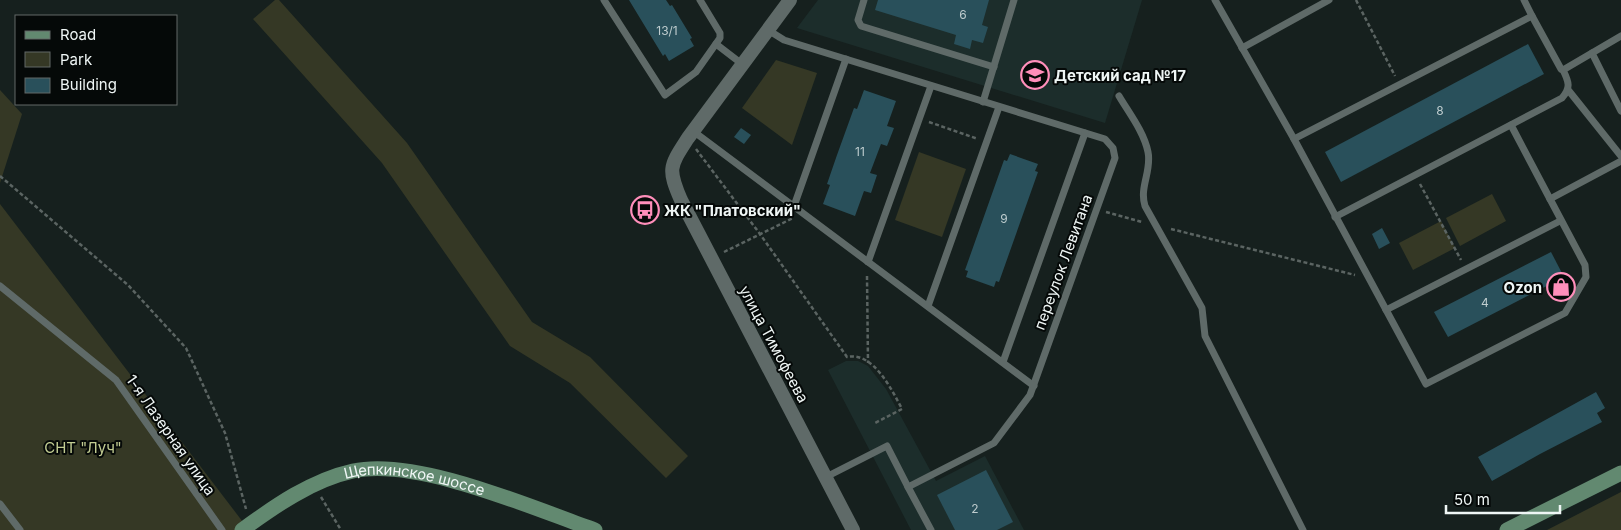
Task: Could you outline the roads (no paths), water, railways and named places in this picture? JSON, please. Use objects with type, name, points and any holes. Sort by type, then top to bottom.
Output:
[{"type":"main road","name":"Щепкинское шоссе","points":[[246,527],[313,486],[333,477],[374,468],[419,473],[487,492],[595,530]]},
{"type":"main road","points":[[1511,529],[1621,473]]},
{"type":"street","points":[[690,134],[768,30],[786,2]]},
{"type":"street","name":"улица Тимофеева","points":[[690,134],[673,160],[671,170],[681,200],[853,530]]},
{"type":"lane","points":[[604,0],[665,96],[696,72],[720,38],[720,33],[700,0]]},
{"type":"lane","points":[[864,0],[858,20],[861,26],[994,67]]},
{"type":"lane","points":[[983,102],[1014,0]]},
{"type":"lane","points":[[1215,0],[1294,139],[1423,381],[1430,384],[1565,313],[1586,277],[1585,265],[1560,221],[1511,125]]},
{"type":"lane","points":[[1242,48],[1329,0]]},
{"type":"lane","points":[[1524,0],[1561,69]]},
{"type":"lane","points":[[1294,139],[1532,16]]},
{"type":"lane","points":[[768,30],[784,40],[1085,133],[1003,362]]},
{"type":"lane","points":[[1335,217],[1562,98],[1568,91],[1569,81],[1563,70],[1621,36]]},
{"type":"lane","points":[[716,44],[742,64]]},
{"type":"lane","points":[[1592,53],[1621,111]]},
{"type":"lane","points":[[794,206],[846,59]]},
{"type":"lane","points":[[868,262],[931,86]]},
{"type":"lane","points":[[1568,91],[1621,156]]},
{"type":"lane","points":[[1119,96],[1148,152],[1148,170],[1142,197],[1202,308],[1205,336],[1303,530]]},
{"type":"lane","points":[[928,306],[999,106]]},
{"type":"lane","name":"переулок Левитана","points":[[908,487],[994,443],[1030,395],[1115,158],[1113,148],[1106,139],[1085,133]]},
{"type":"lane","points":[[690,134],[794,206],[1034,386]]},
{"type":"lane","points":[[1550,199],[1621,161]]},
{"type":"lane","points":[[1386,310],[1560,221]]},
{"type":"lane","name":"1-я Лазерная улица","points":[[0,286],[116,380],[222,530]]},
{"type":"lane","points":[[826,477],[887,446],[931,530]]},
{"type":"lane","points":[[0,504],[20,530]]},
{"type":"place","name":"Детский сад №17","points":[[1035,75]]},
{"type":"place","name":"ЖК \"Платовский\"","points":[[645,210]]},
{"type":"place","name":"Ozon","points":[[1561,287]]},
{"type":"park label","name":"СНТ \"Луч\"","points":[[83,447]]}]
